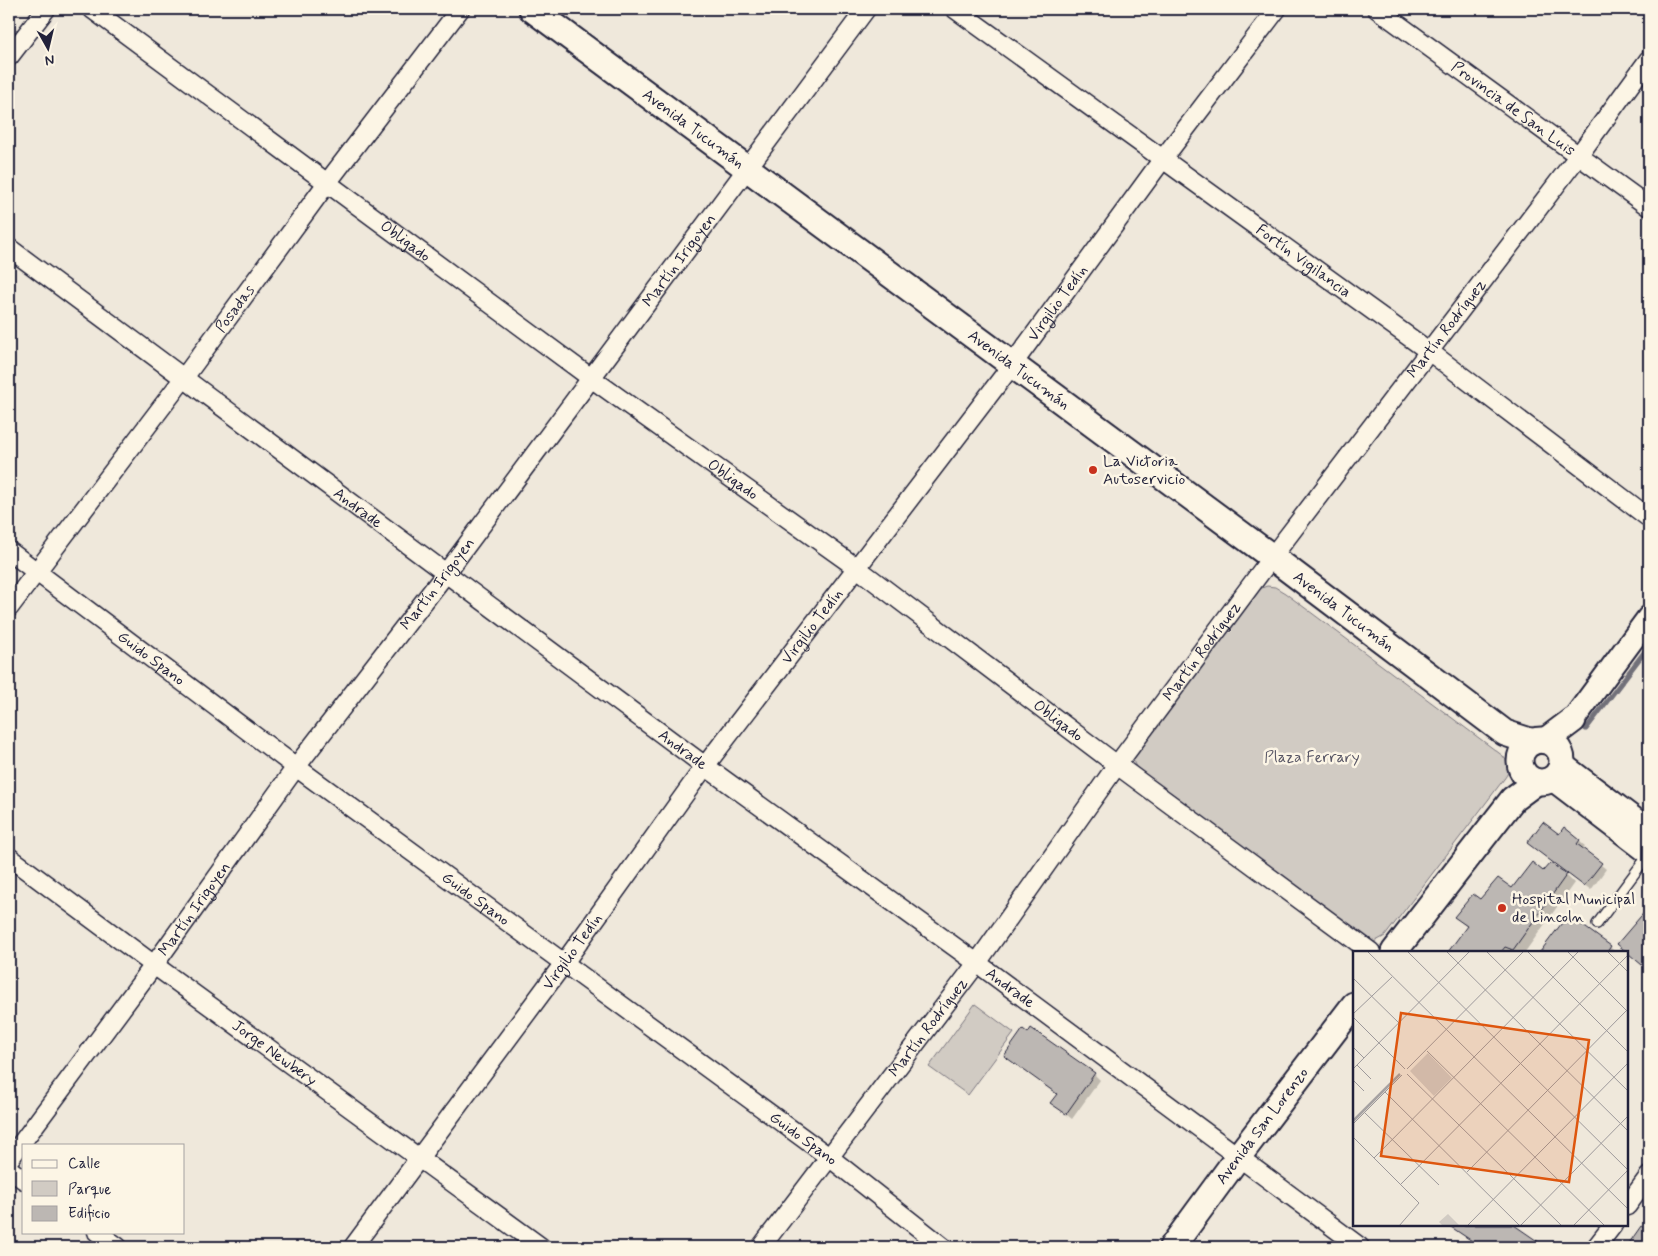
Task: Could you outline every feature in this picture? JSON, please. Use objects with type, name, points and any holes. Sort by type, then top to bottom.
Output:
[{"type":"main road","name":"Avenida Tucumán","points":[[532,9],[1272,558],[1541,761]]},
{"type":"main road","points":[[1395,951],[1573,720]]},
{"type":"main road","name":"Avenida San Lorenzo","points":[[1172,1247],[1353,1006]]},
{"type":"street","points":[[9,57],[46,9]]},
{"type":"street","name":"Obligado","points":[[92,9],[591,378],[857,568],[1117,765],[1370,951]]},
{"type":"street","name":"Posadas","points":[[9,608],[183,379],[327,183],[460,9]]},
{"type":"street","name":"Martín Irigoyen","points":[[9,1160],[154,964],[296,767],[446,573],[866,9]]},
{"type":"street","name":"Fortín Vigilancia","points":[[955,9],[1430,352],[1649,518]]},
{"type":"street","name":"Virgilio Tedín","points":[[353,1247],[564,963],[705,766],[1012,365],[1162,160],[1278,9]]},
{"type":"street","name":"Provincia de San Luis","points":[[1377,9],[1649,207]]},
{"type":"street","name":"Martín Rodríguez","points":[[760,1247],[977,964],[1117,765],[1579,155],[1649,59]]},
{"type":"street","name":"Andrade","points":[[9,248],[705,766],[1360,1247]]},
{"type":"street","name":"Guido Spano","points":[[9,551],[296,767],[829,1157],[943,1247]]},
{"type":"street","points":[[1573,720],[1649,617]]},
{"type":"street","points":[[1541,761],[1649,830]]},
{"type":"street","points":[[1541,761],[1649,854]]},
{"type":"street","name":"Jorge Newbery","points":[[9,857],[541,1247]]},
{"type":"street","points":[[9,1169],[22,1179]]},
{"type":"street","points":[[1628,1205],[1649,1176]]},
{"type":"street","points":[[1596,1247],[1612,1226]]},
{"type":"street","points":[[100,1234],[118,1247]]},
{"type":"lane","points":[[1598,924],[1649,854]]},
{"type":"green space","name":"Plaza Ferrary","points":[[1267,586],[1275,587],[1285,593],[1503,756],[1508,765],[1509,770],[1504,779],[1385,936],[1374,942],[1369,941],[1137,769],[1134,763],[1133,757],[1252,595],[1259,589]]},
{"type":"green space","points":[[975,1004],[1014,1033],[968,1095],[929,1067]]},
{"type":"building","points":[[1543,822],[1559,834],[1564,827],[1580,840],[1577,844],[1602,863],[1584,886],[1527,843]]},
{"type":"building","name":"Hospital Municipal de Lincoln","points":[[1532,862],[1543,871],[1550,863],[1567,874],[1513,950],[1505,947],[1502,951],[1449,951],[1467,926],[1454,917],[1473,894],[1480,899],[1498,878],[1512,888]]},
{"type":"building","points":[[1647,909],[1649,911],[1649,957],[1642,965],[1628,953],[1628,951],[1617,944]]},
{"type":"building","name":"Hospital Municipal de Lincoln","points":[[1568,915],[1611,946],[1608,951],[1541,951]]},
{"type":"building","points":[[1031,1028],[1095,1073],[1066,1114],[1050,1103],[1057,1094],[1004,1056],[1023,1029],[1028,1033]]},
{"type":"building","points":[[1515,1226],[1546,1247],[1481,1247],[1451,1227]]},
{"type":"building","points":[[1641,1226],[1649,1231],[1649,1247],[1627,1246]]},
{"type":"waterway","points":[[1586,729],[1649,646]]},
{"type":"place","name":"La Victoria Autoservicio","points":[[1093,470]]},
{"type":"place","name":"Hospital Municipal de Lincoln","points":[[1502,908]]}]
